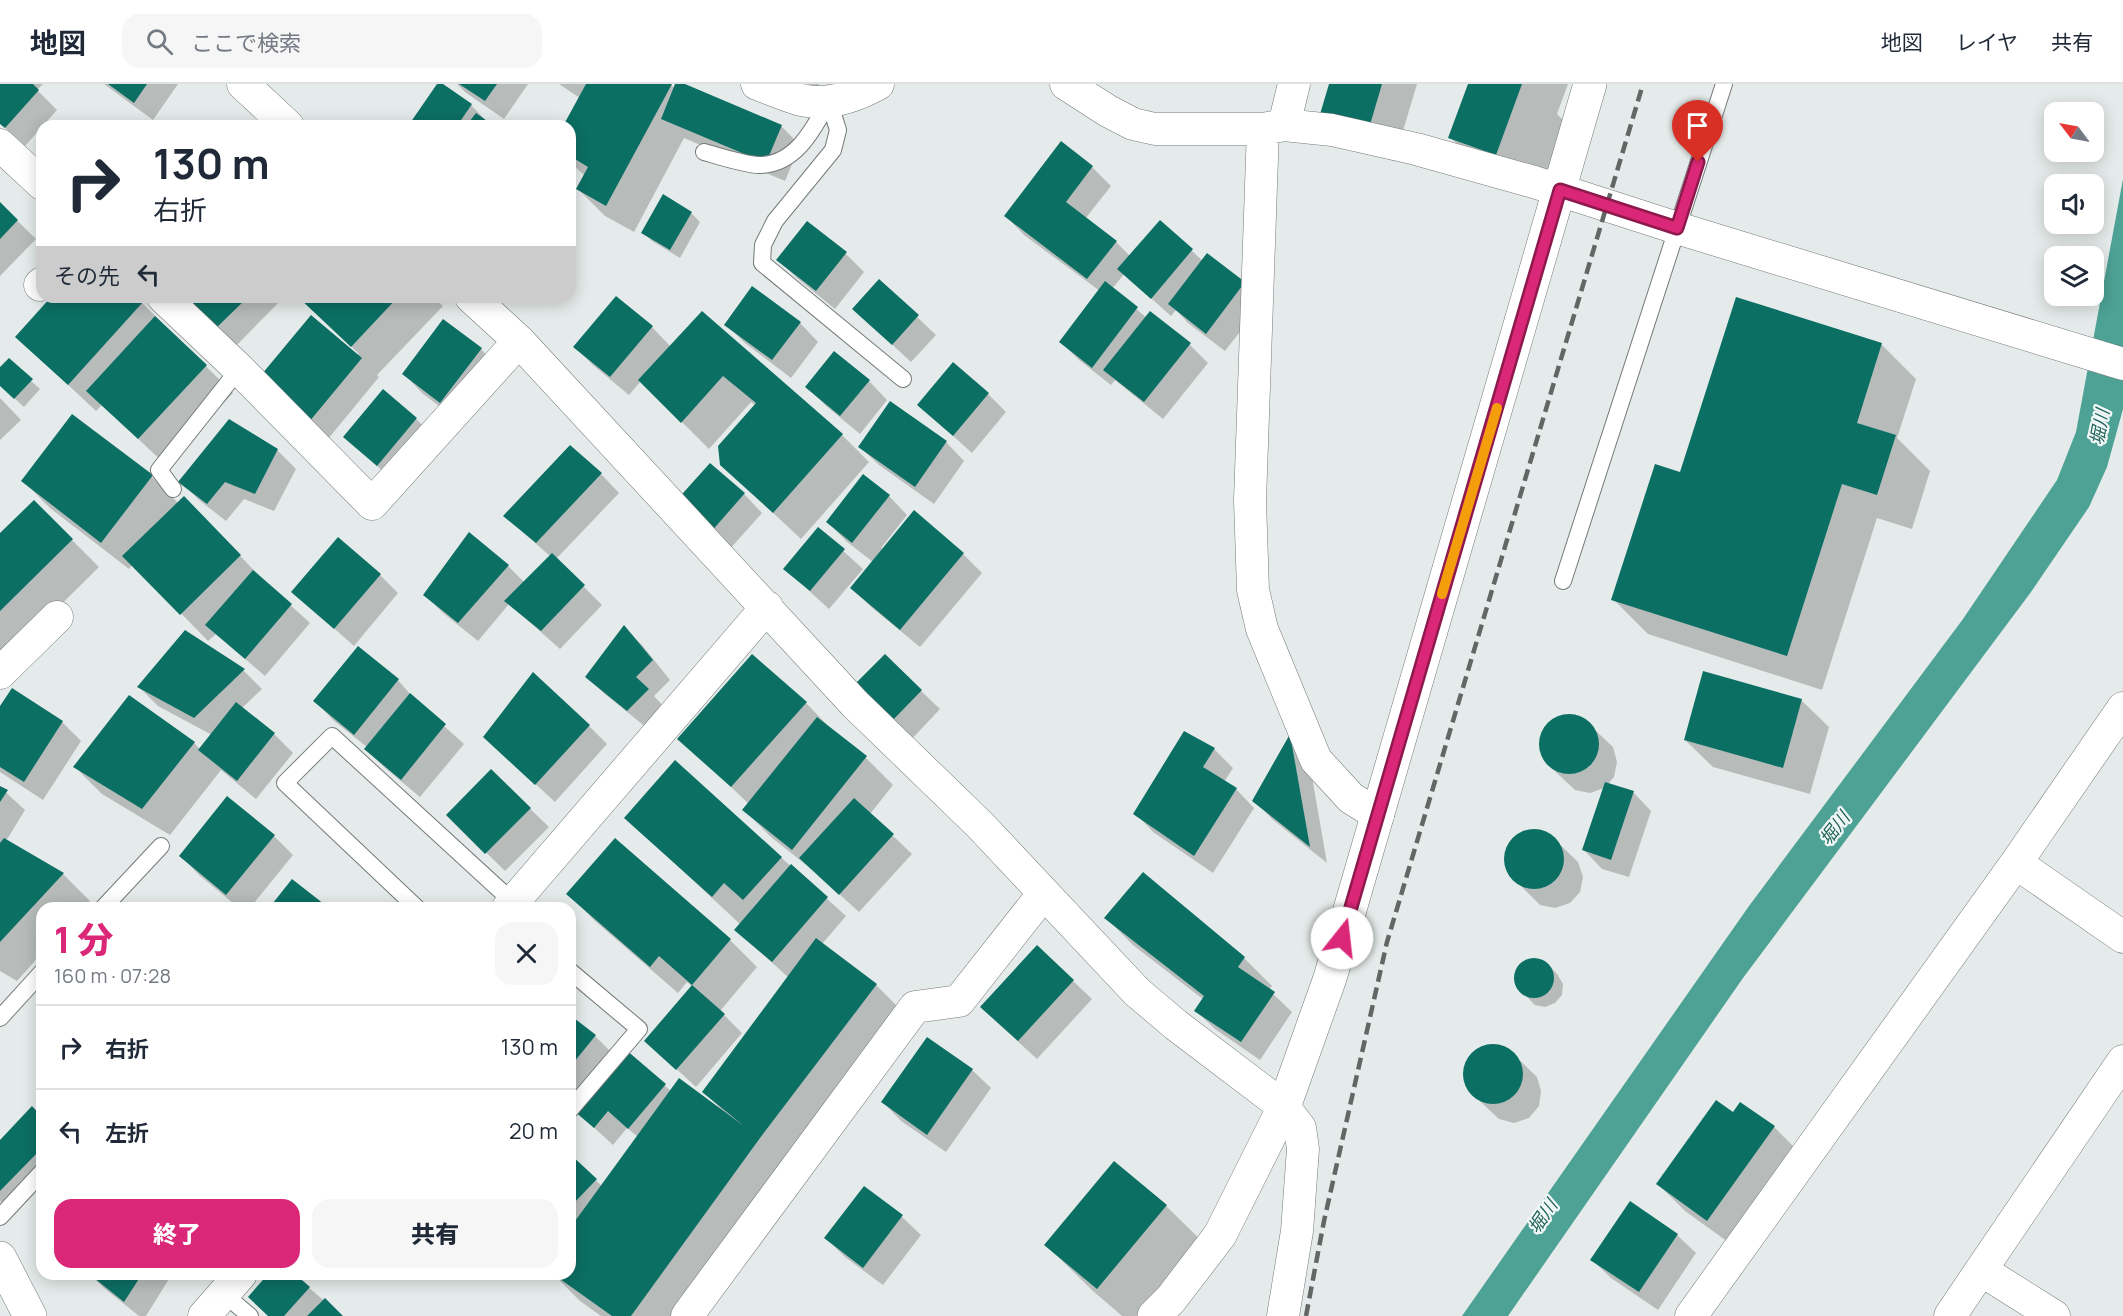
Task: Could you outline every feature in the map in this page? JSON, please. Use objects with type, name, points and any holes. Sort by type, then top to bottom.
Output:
[{"type":"street","points":[[243,84],[282,120]]},
{"type":"street","points":[[757,84],[802,100],[829,101],[848,97],[878,84]]},
{"type":"street","points":[[1065,84],[1133,124],[1155,129],[1274,127],[1332,130],[1416,149],[1560,190],[2123,364]]},
{"type":"street","points":[[1294,84],[1274,127],[1250,501],[1253,590],[1262,628],[1316,760],[1351,798],[1378,814]]},
{"type":"street","points":[[1154,1316],[1171,1299],[1220,1235],[1284,1107],[1330,978],[1590,84]]},
{"type":"street","points":[[0,145],[36,178]]},
{"type":"street","points":[[169,303],[239,369],[372,504],[519,341]]},
{"type":"street","points":[[478,303],[519,341],[855,704],[980,825],[1137,992],[1176,1025],[1284,1107],[1300,1128],[1303,1149],[1297,1231],[1283,1316]]},
{"type":"street","points":[[514,902],[767,607]]},
{"type":"street","points":[[0,673],[57,617]]},
{"type":"street","points":[[1691,1316],[2016,862],[2123,708]]},
{"type":"street","points":[[2016,862],[2123,937]]},
{"type":"street","points":[[687,1316],[915,1007],[959,1001],[1044,893]]},
{"type":"street","points":[[1950,1316],[2123,1061]]},
{"type":"street","points":[[0,1258],[30,1316]]},
{"type":"street","points":[[1981,1270],[2054,1316]]},
{"type":"lane","points":[[1563,581],[1724,84]]},
{"type":"lane","points":[[704,152],[759,165],[786,159],[811,134],[829,101]]},
{"type":"lane","points":[[829,101],[838,130],[833,150],[774,221],[763,245],[762,263],[903,379]]},
{"type":"lane","points":[[173,489],[159,470],[239,369]]},
{"type":"lane","points":[[411,902],[285,783],[332,736],[508,902]]},
{"type":"lane","points":[[108,902],[161,846]]},
{"type":"lane","points":[[576,976],[639,1029],[576,1103]]},
{"type":"lane","points":[[0,1018],[36,979]]},
{"type":"lane","points":[[0,1218],[36,1179]]},
{"type":"lane","points":[[223,1294],[250,1316]]},
{"type":"water","name":"堀川","points":[[2123,179],[2123,409],[2107,467],[2089,507],[2031,592],[1743,978],[1508,1316],[1462,1316],[1749,906],[1963,619],[2057,480],[2076,432],[2099,306],[2104,306],[2104,281]]},
{"type":"building","points":[[0,84],[33,84],[39,90],[5,128],[0,124]]},
{"type":"building","points":[[108,84],[147,84],[134,103]]},
{"type":"building","points":[[437,84],[443,84],[472,104],[461,120],[412,120]]},
{"type":"building","points":[[459,84],[497,84],[485,101]]},
{"type":"building","points":[[586,84],[672,84],[606,206],[576,189],[588,167],[576,160],[576,120],[566,120]]},
{"type":"building","points":[[675,84],[685,84],[782,125],[766,163],[661,119]]},
{"type":"building","points":[[1329,84],[1382,84],[1367,135],[1318,121]]},
{"type":"building","points":[[1468,84],[1522,84],[1496,155],[1448,138]]},
{"type":"building","points":[[476,113],[486,120],[471,120]]},
{"type":"building","points":[[1061,141],[1093,166],[1066,202],[1117,241],[1087,279],[1004,216]]},
{"type":"building","points":[[663,194],[692,212],[670,250],[641,233]]},
{"type":"building","points":[[0,202],[18,220],[0,239]]},
{"type":"building","points":[[1160,220],[1193,249],[1151,299],[1117,269]]},
{"type":"building","points":[[807,221],[847,252],[816,291],[776,260]]},
{"type":"building","points":[[1207,253],[1245,282],[1206,334],[1168,304]]},
{"type":"building","points":[[879,279],[919,315],[892,345],[852,309]]},
{"type":"building","points":[[1105,281],[1138,307],[1092,368],[1059,342]]},
{"type":"building","points":[[752,286],[801,322],[772,360],[724,325]]},
{"type":"building","points":[[616,296],[653,326],[610,377],[573,347]]},
{"type":"building","points":[[1736,297],[1882,343],[1857,423],[1896,435],[1877,495],[1842,484],[1787,656],[1611,600],[1655,464],[1680,472]]},
{"type":"building","points":[[46,303],[142,303],[68,385],[15,337]]},
{"type":"building","points":[[187,303],[242,303],[214,330]]},
{"type":"building","points":[[304,303],[392,303],[351,347]]},
{"type":"building","points":[[702,311],[843,434],[773,513],[720,465],[718,446],[756,403],[723,376],[681,423],[638,380]]},
{"type":"building","points":[[1150,311],[1191,343],[1144,402],[1103,370]]},
{"type":"building","points":[[311,315],[362,358],[309,422],[257,380]]},
{"type":"building","points":[[155,316],[207,365],[138,439],[86,391]]},
{"type":"building","points":[[443,319],[482,348],[440,403],[402,374]]},
{"type":"building","points":[[834,351],[870,380],[840,416],[805,387]]},
{"type":"building","points":[[9,358],[33,379],[14,399],[0,386],[0,367]]},
{"type":"building","points":[[953,362],[989,393],[953,436],[917,405]]},
{"type":"building","points":[[383,389],[417,418],[377,466],[343,437]]},
{"type":"building","points":[[890,401],[947,441],[915,487],[858,447]]},
{"type":"building","points":[[72,414],[153,475],[101,543],[21,481]]},
{"type":"building","points":[[229,419],[278,449],[255,494],[225,482],[207,504],[178,482]]},
{"type":"building","points":[[570,445],[602,473],[536,543],[503,516]]},
{"type":"building","points":[[710,463],[745,493],[710,533],[675,502]]},
{"type":"building","points":[[863,474],[890,495],[852,543],[826,522]]},
{"type":"building","points":[[184,496],[241,555],[180,615],[122,556]]},
{"type":"building","points":[[34,500],[73,539],[0,611],[0,533]]},
{"type":"building","points":[[914,510],[964,553],[900,630],[850,588]]},
{"type":"building","points":[[818,527],[845,549],[810,591],[783,569]]},
{"type":"building","points":[[469,532],[509,565],[458,623],[423,595]]},
{"type":"building","points":[[338,537],[381,574],[334,629],[291,592]]},
{"type":"building","points":[[552,553],[585,585],[541,631],[504,601]]},
{"type":"building","points":[[253,570],[292,604],[245,659],[205,625]]},
{"type":"building","points":[[624,625],[653,660],[636,677],[649,689],[627,711],[585,677]]},
{"type":"building","points":[[185,630],[245,669],[194,718],[137,687]]},
{"type":"building","points":[[358,646],[399,679],[354,735],[313,701]]},
{"type":"building","points":[[752,654],[807,702],[731,787],[677,739]]},
{"type":"building","points":[[885,654],[922,690],[890,723],[852,687]]},
{"type":"building","points":[[1703,671],[1802,699],[1783,768],[1684,740]]},
{"type":"building","points":[[533,672],[590,725],[535,785],[483,737]]},
{"type":"building","points":[[12,688],[63,721],[24,782],[0,767],[0,706]]},
{"type":"building","points":[[410,693],[446,724],[401,780],[364,749]]},
{"type":"building","points":[[129,695],[195,742],[142,809],[73,767]]},
{"type":"building","points":[[236,702],[275,733],[237,781],[198,750]]},
{"type":"building","points":[[1563,714],[1575,714],[1586,719],[1594,727],[1599,744],[1597,756],[1586,769],[1575,774],[1563,774],[1552,769],[1544,761],[1539,750],[1539,738],[1544,727],[1552,719]]},
{"type":"building","points":[[817,717],[867,756],[792,850],[742,810]]},
{"type":"building","points":[[1184,731],[1215,748],[1203,767],[1237,788],[1194,856],[1133,814]]},
{"type":"building","points":[[1290,734],[1310,847],[1252,801]]},
{"type":"building","points":[[675,760],[782,857],[743,900],[724,883],[712,897],[624,818]]},
{"type":"building","points":[[491,769],[531,808],[485,854],[446,815]]},
{"type":"building","points":[[1605,782],[1634,791],[1611,860],[1582,850]]},
{"type":"building","points":[[0,786],[8,790],[0,802]]},
{"type":"building","points":[[227,796],[275,835],[226,895],[179,856]]},
{"type":"building","points":[[854,798],[894,834],[839,895],[799,858]]},
{"type":"building","points":[[1528,829],[1540,829],[1551,834],[1559,842],[1564,859],[1562,871],[1551,884],[1540,889],[1528,889],[1517,884],[1509,876],[1504,865],[1504,853],[1509,842],[1517,834]]},
{"type":"building","points":[[4,838],[64,873],[0,942],[0,843]]},
{"type":"building","points":[[615,838],[731,939],[692,985],[659,956],[650,967],[566,894]]},
{"type":"building","points":[[791,864],[828,897],[772,962],[734,930]]},
{"type":"building","points":[[1143,872],[1245,957],[1238,967],[1275,992],[1241,1042],[1194,1011],[1204,996],[1104,918]]},
{"type":"building","points":[[292,879],[321,902],[274,902]]},
{"type":"building","points":[[816,938],[877,984],[760,1138],[631,1316],[612,1316],[561,1280],[576,1280],[576,1220],[679,1078],[744,1126],[702,1092]]},
{"type":"building","points":[[1037,945],[1074,980],[1018,1041],[980,1007]]},
{"type":"building","points":[[1534,958],[1542,959],[1548,964],[1553,970],[1553,986],[1548,992],[1542,997],[1534,998],[1526,997],[1520,992],[1515,986],[1514,978],[1515,970],[1520,964],[1526,959]]},
{"type":"building","points":[[692,985],[725,1014],[676,1070],[644,1041]]},
{"type":"building","points":[[576,1020],[596,1035],[576,1060]]},
{"type":"building","points":[[927,1037],[973,1069],[927,1135],[881,1102]]},
{"type":"building","points":[[1487,1044],[1499,1044],[1510,1049],[1518,1057],[1523,1074],[1521,1086],[1510,1099],[1499,1104],[1487,1104],[1476,1099],[1468,1091],[1463,1080],[1463,1068],[1468,1057],[1476,1049]]},
{"type":"building","points":[[625,1049],[666,1084],[628,1129],[608,1111],[594,1128],[576,1113],[576,1106]]},
{"type":"building","points":[[1716,1100],[1733,1112],[1740,1102],[1775,1126],[1707,1221],[1656,1184]]},
{"type":"building","points":[[32,1106],[36,1110],[36,1154],[0,1191],[0,1140]]},
{"type":"building","points":[[576,1160],[597,1179],[576,1201]]},
{"type":"building","points":[[1114,1161],[1167,1205],[1097,1289],[1044,1245]]},
{"type":"building","points":[[864,1186],[903,1215],[863,1268],[824,1238]]},
{"type":"building","points":[[1630,1201],[1678,1234],[1639,1292],[1590,1260]]},
{"type":"building","points":[[96,1280],[138,1280],[124,1302]]},
{"type":"building","points":[[263,1280],[302,1280],[310,1287],[284,1316],[268,1316],[248,1297]]},
{"type":"building","points":[[325,1298],[343,1316],[307,1316]]},
{"type":"railway","points":[[1306,1316],[1324,1221],[1387,942],[1643,84]]},
{"type":"slow traffic","points":[[1442,594],[1497,408]]},
{"type":"route","points":[[1342,938],[1560,190],[1677,228],[1698,162]]}]
